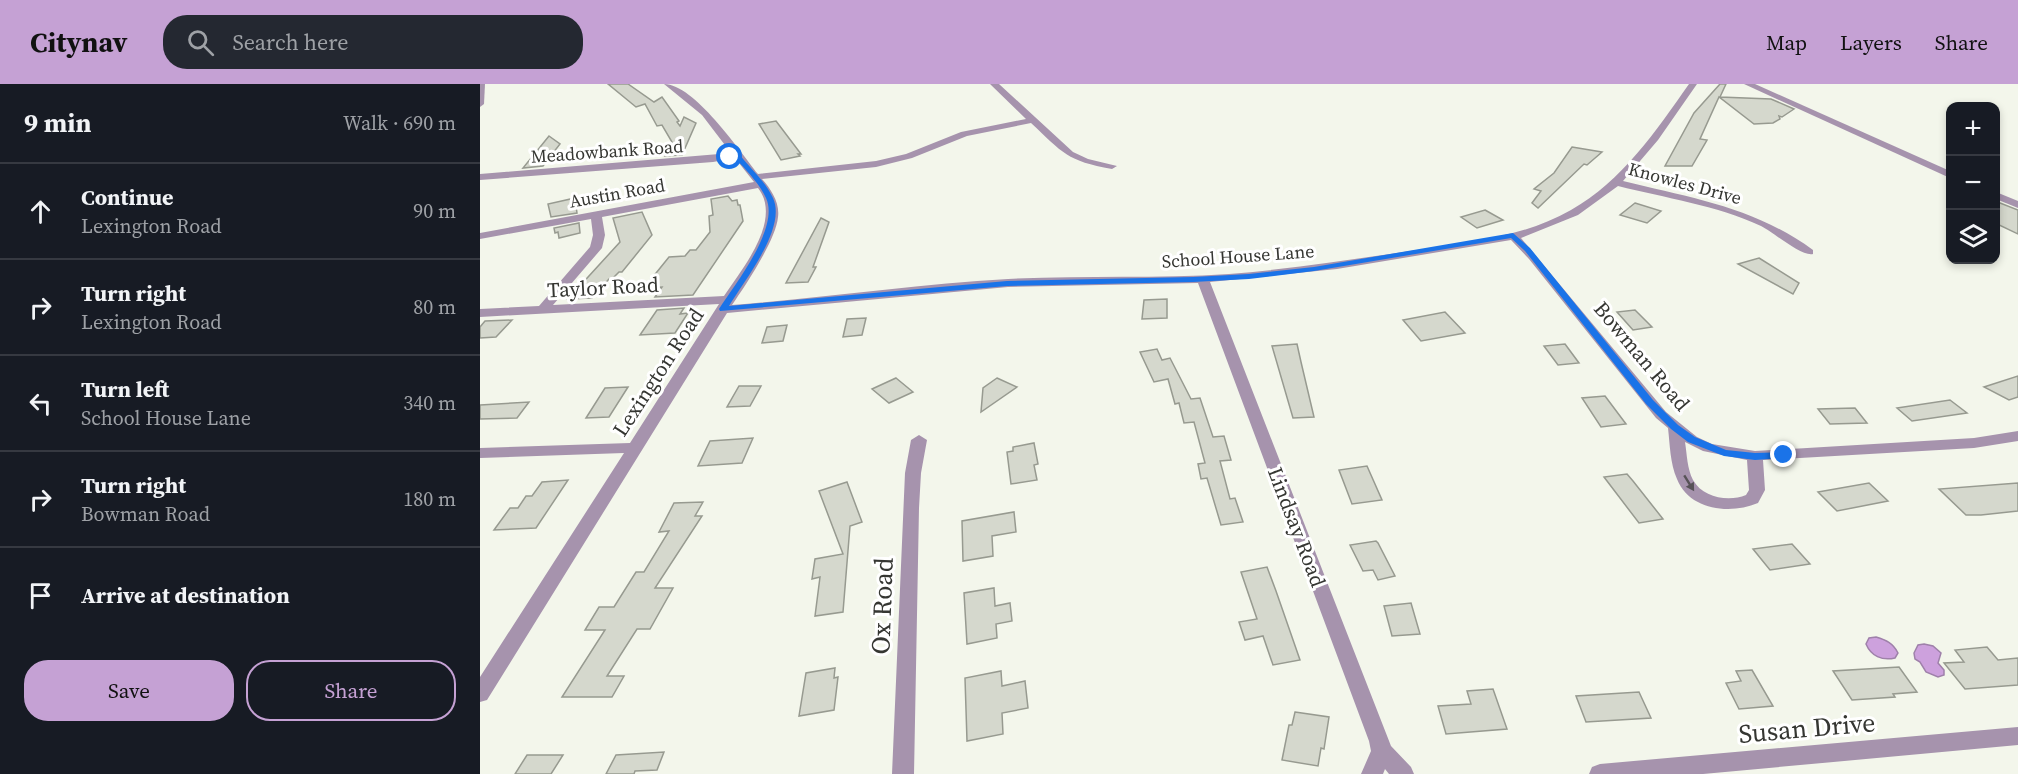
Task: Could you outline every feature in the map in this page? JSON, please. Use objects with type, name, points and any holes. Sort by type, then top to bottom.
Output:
[{"type":"street","points":[[480,104],[481,84]]},
{"type":"street","name":"Lexington Road","points":[[480,694],[633,448],[760,250],[770,228],[772,208],[770,200],[758,181],[705,113],[668,84]]},
{"type":"street","points":[[994,84],[1076,158],[1112,166]]},
{"type":"street","name":"School House Lane","points":[[726,304],[1007,284],[1203,279],[1314,269],[1513,236],[1573,214],[1596,199],[1615,182],[1660,131],[1693,84]]},
{"type":"street","points":[[1748,84],[1946,173]]},
{"type":"street","name":"Austin Road","points":[[480,236],[758,181],[885,162],[909,156],[964,134],[1033,120]]},
{"type":"street","name":"Meadowbank Road","points":[[480,177],[714,159],[736,155]]},
{"type":"street","name":"Knowles Drive","points":[[1615,182],[1721,206],[1797,242],[1809,252]]},
{"type":"street","points":[[2000,197],[2018,205]]},
{"type":"street","points":[[542,310],[596,248],[599,235],[596,213]]},
{"type":"street","name":"Bowman Road","points":[[1513,236],[1527,250],[1649,402],[1675,427],[1708,448],[1755,456],[1974,442],[2018,436]]},
{"type":"street","name":"Lindsay Road","points":[[1203,279],[1382,751]]},
{"type":"street","name":"Taylor Road","points":[[480,313],[726,304]]},
{"type":"street","points":[[1675,427],[1687,484],[1712,501],[1738,504],[1752,500],[1757,490],[1755,456]]},
{"type":"street","name":"Ox Road","points":[[903,774],[910,508],[919,440]]},
{"type":"street","points":[[480,453],[633,448]]},
{"type":"street","name":"Susan Drive","points":[[1600,774],[2018,736]]},
{"type":"street","points":[[1372,774],[1382,751],[1403,774]]},
{"type":"shaded area","points":[[1876,637],[1894,647],[1898,653],[1895,658],[1881,658],[1871,652],[1866,644],[1869,638]]},
{"type":"shaded area","points":[[1918,645],[1933,646],[1941,653],[1938,663],[1944,670],[1944,675],[1938,677],[1926,672],[1920,662],[1915,659],[1914,653]]},
{"type":"building","points":[[608,84],[628,84],[654,102],[662,97],[680,126],[684,117],[696,123],[682,155],[665,156],[672,142],[662,125],[657,126],[645,104],[636,107]]},
{"type":"building","points":[[1720,84],[1726,84],[1720,97],[1771,99],[1794,109],[1782,117],[1779,116],[1780,119],[1773,123],[1754,124],[1719,97],[1700,139],[1707,140],[1692,166],[1665,166],[1694,113]]},
{"type":"building","points":[[776,121],[801,154],[798,154],[800,156],[781,160],[759,124]]},
{"type":"building","points":[[549,136],[560,144],[543,166],[523,168]]},
{"type":"building","points":[[1572,147],[1602,152],[1587,165],[1584,164],[1538,208],[1532,203],[1541,191],[1534,189],[1554,173]]},
{"type":"building","points":[[728,196],[732,201],[737,200],[740,205],[743,221],[693,295],[655,297],[662,287],[644,288],[669,257],[685,256],[690,250],[696,250],[710,232],[709,216],[713,215],[711,199]]},
{"type":"building","points":[[575,198],[577,213],[551,217],[548,204]]},
{"type":"building","points":[[1635,203],[1661,211],[1647,223],[1620,215]]},
{"type":"building","points":[[2000,203],[2018,210],[2018,234],[2000,225]]},
{"type":"building","points":[[1485,210],[1503,220],[1477,228],[1461,217]]},
{"type":"building","points":[[642,212],[652,235],[622,272],[609,279],[592,298],[568,299],[620,242],[613,218]]},
{"type":"building","points":[[821,218],[829,222],[813,267],[816,267],[808,282],[786,283]]},
{"type":"building","points":[[579,223],[580,233],[559,238],[558,232],[555,233],[554,228]]},
{"type":"building","points":[[1759,258],[1799,283],[1793,294],[1738,264]]},
{"type":"building","points":[[1167,299],[1167,318],[1142,319],[1144,300]]},
{"type":"building","points":[[684,308],[680,314],[688,313],[675,333],[640,335],[657,310]]},
{"type":"building","points":[[1635,310],[1652,327],[1633,330],[1617,312]]},
{"type":"building","points":[[1445,312],[1465,333],[1421,341],[1403,320]]},
{"type":"building","points":[[866,318],[862,335],[843,337],[847,319]]},
{"type":"building","points":[[512,320],[496,337],[480,338],[480,327],[485,321]]},
{"type":"building","points":[[787,325],[783,341],[762,343],[767,327]]},
{"type":"building","points":[[1297,344],[1314,417],[1293,418],[1272,346]]},
{"type":"building","points":[[1565,344],[1579,363],[1558,365],[1544,346]]},
{"type":"building","points":[[1157,349],[1162,360],[1170,358],[1191,399],[1200,398],[1213,437],[1224,436],[1231,460],[1220,461],[1230,499],[1235,498],[1243,522],[1221,525],[1207,478],[1201,479],[1198,464],[1205,463],[1194,422],[1184,423],[1179,403],[1175,404],[1168,379],[1154,382],[1140,352]]},
{"type":"building","points":[[2018,376],[2018,397],[2009,400],[1984,387]]},
{"type":"building","points":[[896,378],[913,392],[889,403],[872,389]]},
{"type":"building","points":[[997,378],[1017,387],[981,412],[983,388]]},
{"type":"building","points":[[739,386],[761,386],[750,406],[727,407]]},
{"type":"building","points":[[628,387],[609,417],[586,418],[605,388]]},
{"type":"building","points":[[1605,396],[1626,424],[1601,427],[1582,398]]},
{"type":"building","points":[[1950,400],[1967,413],[1912,421],[1897,408]]},
{"type":"building","points":[[529,402],[517,418],[480,419],[480,405]]},
{"type":"building","points":[[1855,408],[1867,423],[1830,424],[1818,409]]},
{"type":"building","points":[[753,438],[742,463],[698,466],[710,441]]},
{"type":"building","points":[[1034,443],[1038,464],[1034,465],[1037,480],[1011,484],[1007,452],[1013,451],[1013,447]]},
{"type":"building","points":[[1367,466],[1382,500],[1352,504],[1339,470]]},
{"type":"building","points":[[1627,474],[1663,519],[1639,523],[1604,477]]},
{"type":"building","points":[[568,480],[536,528],[494,530],[510,508],[518,508],[526,496],[532,496],[542,482]]},
{"type":"building","points":[[847,482],[862,522],[850,526],[843,612],[815,616],[820,577],[812,579],[815,559],[843,554],[819,491]]},
{"type":"building","points":[[1869,483],[1888,501],[1837,511],[1818,492]]},
{"type":"building","points":[[2018,483],[2018,511],[1981,515],[1966,515],[1939,489]]},
{"type":"building","points":[[703,502],[695,516],[702,516],[655,588],[673,588],[650,629],[637,629],[607,676],[624,676],[612,697],[562,697],[605,630],[585,630],[599,607],[614,607],[636,572],[644,572],[669,531],[659,532],[674,503]]},
{"type":"building","points":[[1014,512],[1016,532],[992,536],[993,556],[963,561],[962,521]]},
{"type":"building","points":[[1376,541],[1395,576],[1378,580],[1373,570],[1363,571],[1350,545]]},
{"type":"building","points":[[1792,544],[1810,564],[1770,570],[1753,549]]},
{"type":"building","points":[[1267,567],[1300,660],[1273,665],[1263,636],[1245,640],[1239,622],[1257,619],[1241,572]]},
{"type":"building","points":[[994,588],[995,606],[1010,603],[1012,621],[996,624],[997,638],[967,644],[964,593]]},
{"type":"building","points":[[1411,603],[1420,634],[1392,636],[1384,606]]},
{"type":"building","points":[[1987,647],[1998,660],[2018,658],[2018,685],[1965,689],[1944,663],[1964,662],[1955,650]]},
{"type":"building","points":[[1899,667],[1917,692],[1893,694],[1895,697],[1852,700],[1833,671]]},
{"type":"building","points":[[835,668],[834,678],[838,677],[834,710],[799,716],[806,673]]},
{"type":"building","points":[[1752,670],[1773,706],[1739,709],[1726,683],[1741,681],[1736,671]]},
{"type":"building","points":[[1001,671],[1002,686],[1025,681],[1028,708],[1002,713],[1003,734],[967,741],[965,678]]},
{"type":"building","points":[[1493,689],[1507,729],[1446,734],[1438,706],[1471,704],[1467,691]]},
{"type":"building","points":[[1639,692],[1651,718],[1586,722],[1576,696]]},
{"type":"building","points":[[1295,712],[1329,717],[1324,749],[1321,748],[1318,766],[1282,760],[1289,725],[1292,725]]},
{"type":"building","points":[[664,752],[657,770],[635,771],[634,774],[606,774],[616,755]]},
{"type":"building","points":[[527,755],[563,755],[551,774],[515,774]]},
{"type":"route","points":[[730,157],[736,155],[767,192],[773,217],[760,250],[723,309],[1007,284],[1193,280],[1249,276],[1314,269],[1513,236],[1527,250],[1649,402],[1675,427],[1692,440],[1724,453],[1740,456],[1784,455]]}]
